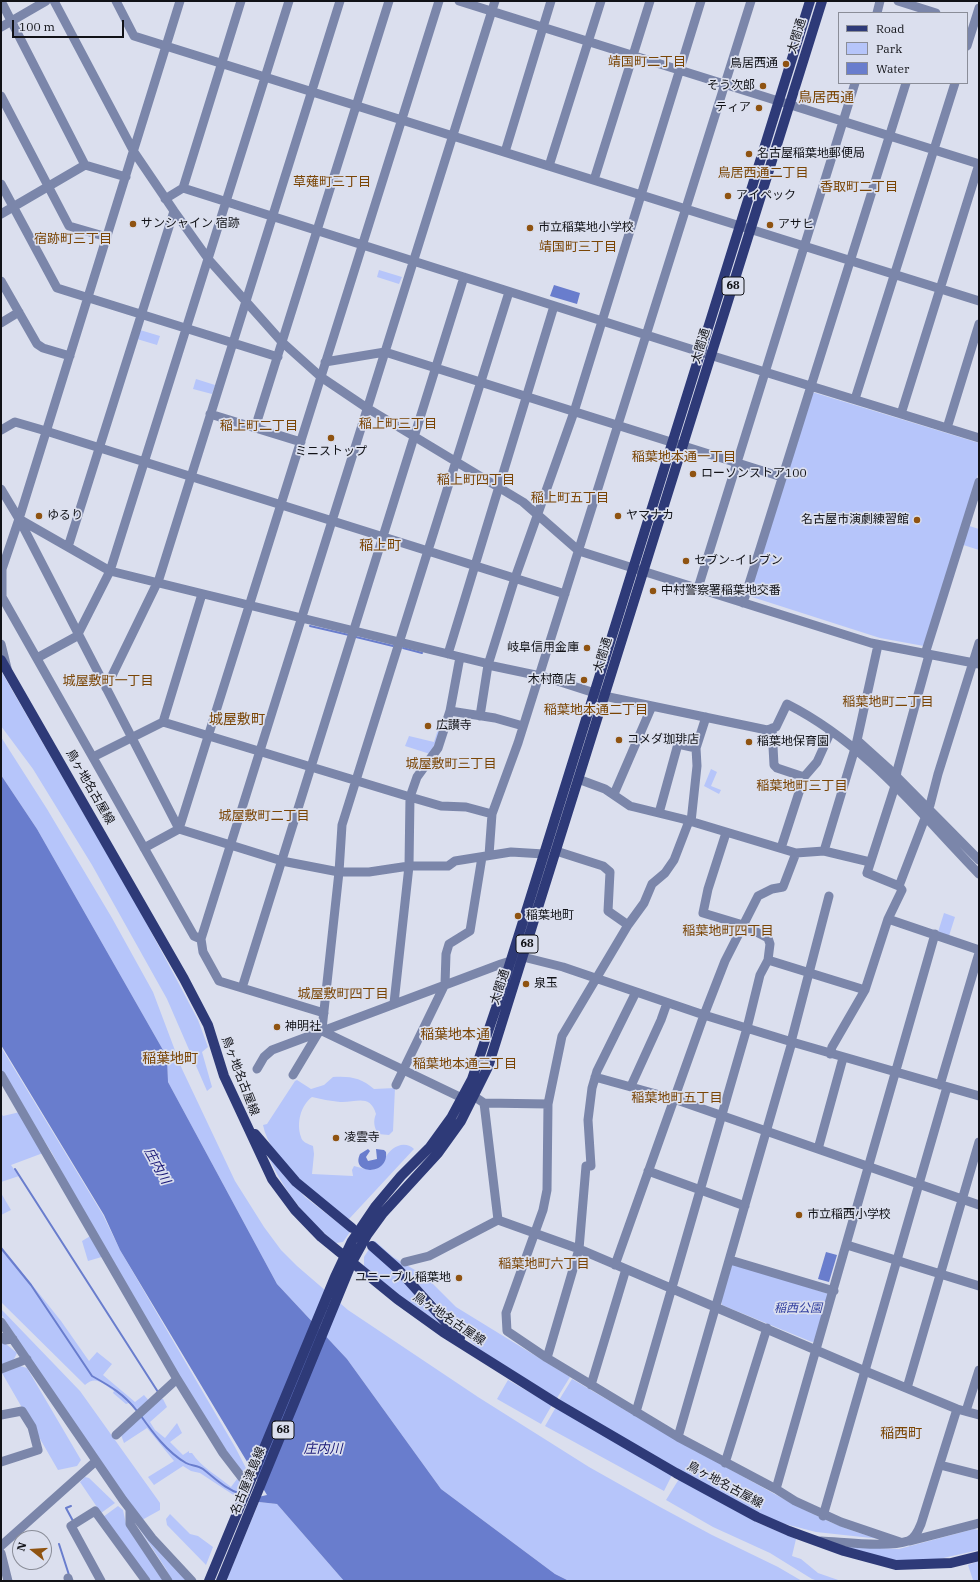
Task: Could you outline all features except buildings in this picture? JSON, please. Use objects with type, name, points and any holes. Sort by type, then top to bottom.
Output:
[{"type":"main road","name":"太閤通","points":[[339,1280],[348,1259],[352,1241],[375,1207],[401,1176],[430,1147],[451,1118],[472,1079],[544,854],[599,694],[638,570],[700,352],[810,1]]},
{"type":"main road","name":"太閤通","points":[[638,570],[683,447],[822,1]]},
{"type":"main road","name":"鳥ヶ地名古屋線","points":[[1,660],[184,979],[208,1025],[224,1076],[272,1179],[283,1195],[321,1238],[397,1299],[482,1357],[676,1473],[757,1517],[788,1531],[844,1551],[896,1565],[951,1564],[979,1556]]},
{"type":"main road","name":"太閤通","points":[[348,1259],[383,1213],[438,1153],[462,1121],[475,1097],[488,1067],[578,780],[599,694]]},
{"type":"main road","points":[[242,1117],[265,1148],[288,1174],[326,1208],[352,1228]]},
{"type":"main road","points":[[372,1246],[398,1269],[458,1337],[482,1357]]},
{"type":"main road","name":"名古屋津島線","points":[[211,1577],[339,1280]]},
{"type":"main road","name":"名古屋津島線","points":[[221,1580],[339,1280]]},
{"type":"street","points":[[1,1],[85,165],[126,177]]},
{"type":"street","points":[[1,27],[46,1]]},
{"type":"street","points":[[54,1],[134,152],[174,211],[209,260],[282,342],[321,377],[368,408],[499,486],[523,502],[579,551],[878,645],[976,664]]},
{"type":"street","points":[[116,1],[134,36],[979,301]]},
{"type":"street","points":[[180,1],[19,519],[1,570],[2,596],[194,936],[201,939]]},
{"type":"street","points":[[166,199],[183,188],[240,1]]},
{"type":"street","points":[[37,658],[78,635],[110,571],[209,260],[289,1]]},
{"type":"street","points":[[106,688],[157,583],[340,1]]},
{"type":"street","points":[[256,428],[389,1]]},
{"type":"street","points":[[144,848],[179,829],[248,605],[301,442],[439,1]]},
{"type":"street","points":[[459,1],[779,100],[979,164],[901,414]]},
{"type":"street","points":[[324,1013],[219,981],[203,952],[201,939],[495,1]]},
{"type":"street","points":[[505,152],[551,1]]},
{"type":"street","points":[[550,166],[601,1]]},
{"type":"street","points":[[594,180],[650,1]]},
{"type":"street","points":[[480,716],[488,665],[515,578],[574,412],[700,1]]},
{"type":"street","points":[[396,1085],[446,984],[446,954],[449,944],[470,931],[486,856],[492,814],[523,726],[579,551],[751,1]]},
{"type":"street","points":[[877,12],[880,1]]},
{"type":"street","points":[[898,1],[931,12],[932,1]]},
{"type":"street","points":[[968,42],[979,8]]},
{"type":"street","points":[[698,588],[855,84]]},
{"type":"street","points":[[743,602],[906,84]]},
{"type":"street","points":[[855,399],[955,84]]},
{"type":"street","points":[[1,96],[69,226],[107,237]]},
{"type":"street","points":[[1,214],[85,165]]},
{"type":"street","points":[[1,184],[57,288],[278,357]]},
{"type":"street","points":[[183,188],[464,278],[979,438]]},
{"type":"street","points":[[68,547],[174,211]]},
{"type":"street","points":[[242,988],[464,278]]},
{"type":"street","points":[[1,281],[37,344],[43,348],[70,356]]},
{"type":"street","points":[[293,1075],[321,1030],[339,872],[342,825],[509,292]]},
{"type":"street","points":[[448,654],[554,306]]},
{"type":"street","points":[[1,322],[19,312]]},
{"type":"street","points":[[947,428],[979,324]]},
{"type":"street","points":[[325,362],[385,352],[782,477]]},
{"type":"street","points":[[210,414],[301,442]]},
{"type":"street","points":[[1,430],[15,422],[46,431],[565,594]]},
{"type":"street","points":[[830,1054],[832,1047],[865,990],[888,919],[902,890],[899,886],[867,873],[895,781],[927,654],[979,482]]},
{"type":"street","points":[[1,489],[19,519],[179,829],[282,861],[339,872],[369,872],[409,866],[448,866],[455,861],[523,852],[544,854]]},
{"type":"street","points":[[19,519],[110,571],[485,663],[488,665],[539,676],[599,694],[767,730],[776,727],[787,704],[807,714],[831,731],[856,744],[927,814],[979,874]]},
{"type":"street","points":[[163,722],[202,594]]},
{"type":"street","points":[[899,886],[927,814],[938,774],[976,664],[979,643]]},
{"type":"street","points":[[1,644],[8,673]]},
{"type":"street","points":[[824,851],[856,744],[878,645]]},
{"type":"street","points":[[394,1003],[409,866],[410,797],[417,777],[438,748],[450,711],[460,657]]},
{"type":"street","points":[[614,794],[652,706]]},
{"type":"street","points":[[450,711],[523,726]]},
{"type":"street","points":[[706,717],[696,748],[698,766],[690,822],[674,860],[665,873],[652,884],[644,903],[628,925],[562,1036],[548,1104],[547,1190],[543,1210],[508,1310],[507,1331],[547,1358],[678,1437],[776,1489],[823,1516],[900,1542]]},
{"type":"street","points":[[93,757],[163,722],[441,806],[466,807],[492,814]]},
{"type":"street","points":[[772,728],[774,765],[777,768],[804,777]]},
{"type":"street","points":[[781,848],[804,777],[818,762],[831,731]]},
{"type":"street","points":[[659,813],[678,744],[696,748]]},
{"type":"street","points":[[578,780],[614,794],[630,806],[796,853],[824,851],[870,862]]},
{"type":"street","points":[[927,814],[979,860]]},
{"type":"street","points":[[636,1412],[747,1028],[760,975],[768,960],[770,944],[768,938],[743,925],[703,913],[708,889],[726,833]]},
{"type":"street","points":[[556,851],[604,866],[610,872],[608,911],[628,925]]},
{"type":"street","points":[[615,1265],[704,1015],[725,961],[758,896],[772,889],[783,887],[796,853]]},
{"type":"street","points":[[678,1437],[730,1260],[791,1042],[829,896]]},
{"type":"street","points":[[888,919],[979,950]]},
{"type":"street","points":[[776,1489],[834,1291],[935,934]]},
{"type":"street","points":[[823,1516],[920,1185],[979,953]]},
{"type":"street","points":[[257,1069],[264,1057],[272,1050],[321,1030],[510,960],[523,957],[562,967],[704,1015],[843,1058],[979,1096]]},
{"type":"street","points":[[768,960],[865,990]]},
{"type":"street","points":[[547,1358],[579,1250],[589,1166],[589,1112],[592,1088],[595,1076],[636,992]]},
{"type":"street","points":[[631,1086],[661,1020],[667,1003]]},
{"type":"street","points":[[321,1030],[462,1098]]},
{"type":"street","points":[[818,1149],[843,1058]]},
{"type":"street","points":[[1,1075],[177,1379],[223,1453],[243,1479]]},
{"type":"street","points":[[595,1076],[674,1099],[722,1115],[979,1205]]},
{"type":"street","points":[[475,1097],[484,1103],[548,1104]]},
{"type":"street","points":[[484,1103],[498,1220]]},
{"type":"street","points":[[907,1388],[979,1142]]},
{"type":"street","points":[[648,1172],[745,1206]]},
{"type":"street","points":[[405,1262],[428,1256],[498,1220],[626,1269],[957,1409],[979,1415]]},
{"type":"street","points":[[847,1245],[979,1286]]},
{"type":"street","points":[[730,1260],[834,1291]]},
{"type":"street","points":[[591,1385],[626,1269]]},
{"type":"street","points":[[1,1322],[130,1509],[152,1538],[192,1581]]},
{"type":"street","points":[[725,1463],[767,1328]]},
{"type":"street","points":[[1,1337],[6,1340],[13,1340]]},
{"type":"street","points":[[1,1369],[27,1359]]},
{"type":"street","points":[[966,1412],[979,1370]]},
{"type":"street","points":[[116,1435],[177,1379]]},
{"type":"street","points":[[910,1541],[921,1524],[957,1409]]},
{"type":"street","points":[[1,1415],[22,1411],[32,1427],[38,1450],[1,1462]]},
{"type":"street","points":[[1,1546],[96,1461]]},
{"type":"street","points":[[940,1465],[979,1475]]},
{"type":"street","points":[[130,1509],[130,1524],[168,1581]]},
{"type":"street","points":[[101,1581],[71,1526],[95,1510],[146,1581]]},
{"type":"street","points":[[818,1541],[891,1543],[910,1541],[979,1523]]},
{"type":"street","points":[[1,1553],[7,1579]]},
{"type":"street","points":[[1,1569],[7,1579]]},
{"type":"green space","points":[[379,270],[402,277],[399,284],[377,277]]},
{"type":"green space","points":[[140,330],[160,336],[157,345],[137,339]]},
{"type":"green space","points":[[196,379],[215,385],[212,394],[193,389]]},
{"type":"green space","points":[[812,392],[979,443],[979,471],[963,524],[979,529],[979,550],[957,543],[924,646],[880,638],[749,596]]},
{"type":"green space","points":[[1,671],[136,904],[198,1020],[208,1047],[202,1052],[212,1087],[207,1091],[167,999],[92,865],[33,769],[1,726]]},
{"type":"green space","points":[[440,723],[444,724],[430,754],[405,746],[409,736],[434,742]]},
{"type":"green space","points":[[1,737],[47,809],[112,918],[153,992],[182,1069],[235,1181],[264,1227],[281,1250],[297,1266],[348,1310],[478,1397],[589,1467],[712,1535],[778,1567],[802,1581],[569,1581],[555,1574],[441,1489],[347,1359],[277,1284],[168,1082],[167,1057],[37,829],[1,775]]},
{"type":"green space","points":[[711,769],[717,772],[711,786],[721,790],[719,794],[704,786]]},
{"type":"green space","points":[[944,913],[955,917],[949,936],[938,932]]},
{"type":"green space","points":[[1,1047],[103,1215],[120,1250],[235,1447],[247,1470],[244,1477],[209,1428],[75,1197],[52,1153],[1,1073]]},
{"type":"green space","points":[[333,1077],[355,1078],[365,1082],[374,1089],[395,1088],[393,1131],[389,1135],[378,1134],[374,1124],[376,1114],[370,1103],[366,1101],[340,1102],[312,1097],[302,1109],[299,1126],[302,1139],[306,1143],[313,1146],[314,1154],[312,1174],[353,1176],[352,1170],[354,1166],[365,1169],[385,1159],[390,1151],[397,1146],[406,1145],[414,1149],[349,1219],[307,1186],[284,1163],[267,1138],[263,1125],[267,1124],[295,1081],[297,1080],[311,1089],[324,1085]]},
{"type":"green space","points":[[20,1112],[43,1153],[11,1165],[19,1176],[1,1182],[1,1113],[3,1116]]},
{"type":"green space","points":[[269,1158],[305,1197],[350,1232],[343,1242],[336,1243],[306,1215],[289,1194]]},
{"type":"green space","points":[[1,1193],[11,1210],[1,1215]]},
{"type":"green space","points":[[92,1235],[105,1256],[88,1261],[82,1241]]},
{"type":"green space","points":[[375,1241],[393,1257],[425,1276],[456,1307],[570,1377],[557,1398],[484,1354],[468,1339],[468,1331],[446,1314],[410,1275],[374,1242]]},
{"type":"green space","points":[[1,1246],[61,1321],[89,1361],[97,1352],[112,1364],[103,1375],[135,1402],[144,1395],[150,1402],[137,1412],[129,1403],[126,1404],[113,1393],[114,1391],[103,1383],[93,1381],[85,1385],[1,1302]]},
{"type":"green space","points":[[369,1249],[396,1271],[442,1325],[400,1296],[364,1266],[364,1257]]},
{"type":"green space","name":"稲西公園","points":[[734,1264],[829,1294],[816,1341],[812,1342],[722,1305],[721,1301],[731,1266]]},
{"type":"green space","points":[[1,1309],[80,1391],[160,1503],[160,1510],[142,1520],[94,1454],[1,1314]]},
{"type":"green space","points":[[1,1340],[17,1353],[13,1361],[1,1366]]},
{"type":"green space","points":[[20,1366],[27,1368],[81,1460],[77,1466],[58,1470],[2,1373]]},
{"type":"green space","points":[[572,1379],[798,1507],[847,1529],[881,1539],[816,1532],[785,1524],[761,1515],[689,1476],[559,1400]]},
{"type":"green space","points":[[508,1380],[552,1405],[541,1424],[497,1399]]},
{"type":"green space","points":[[160,1399],[163,1399],[167,1407],[150,1422],[155,1430],[165,1438],[177,1423],[182,1433],[170,1442],[183,1455],[189,1451],[189,1453],[192,1453],[205,1467],[231,1487],[237,1479],[241,1483],[235,1496],[200,1473],[191,1471],[183,1466],[154,1485],[148,1477],[174,1461],[147,1428],[124,1443],[121,1435]]},
{"type":"green space","points":[[556,1407],[672,1475],[664,1491],[545,1426]]},
{"type":"green space","points":[[85,1477],[89,1478],[115,1503],[101,1513],[80,1482]]},
{"type":"green space","points":[[679,1479],[756,1522],[796,1539],[792,1556],[801,1559],[818,1573],[841,1581],[818,1581],[812,1579],[770,1553],[713,1527],[666,1500]]},
{"type":"green space","points":[[259,1502],[277,1504],[344,1581],[229,1581],[227,1579]]},
{"type":"green space","points":[[118,1506],[123,1510],[126,1524],[164,1581],[151,1581],[103,1517]]},
{"type":"green space","points":[[170,1514],[190,1534],[198,1536],[213,1547],[206,1565],[167,1525],[166,1519]]},
{"type":"green space","points":[[137,1525],[187,1581],[171,1581],[166,1569]]},
{"type":"green space","points":[[974,1529],[979,1530],[979,1550],[925,1562],[893,1560],[838,1546],[899,1549]]},
{"type":"green space","points":[[979,1561],[979,1581],[970,1581],[973,1580],[968,1565]]},
{"type":"water","points":[[554,285],[580,293],[577,304],[550,296]]},
{"type":"water","name":"庄内川","points":[[1,775],[37,829],[167,1057],[168,1082],[277,1284],[347,1359],[441,1489],[555,1574],[569,1581],[344,1581],[277,1504],[259,1502],[258,1497],[267,1495],[120,1250],[104,1215],[1,1045]]},
{"type":"water","points":[[368,1149],[370,1151],[366,1157],[368,1161],[377,1159],[376,1149],[384,1150],[386,1152],[385,1160],[382,1165],[376,1169],[365,1169],[360,1166],[358,1161],[360,1154]]},
{"type":"water","points":[[826,1252],[837,1255],[829,1282],[818,1279]]},
{"type":"waterway","points":[[310,626],[349,635]]},
{"type":"waterway","points":[[356,637],[393,646]]},
{"type":"waterway","points":[[403,648],[422,653]]},
{"type":"waterway","points":[[15,1169],[158,1392]]},
{"type":"waterway","points":[[1,1248],[31,1285],[92,1376],[116,1391],[137,1411]]},
{"type":"waterway","points":[[141,1416],[161,1442],[179,1459],[188,1464],[201,1468],[225,1487],[241,1494]]},
{"type":"waterway","points":[[71,1506],[66,1508],[73,1521]]},
{"type":"waterway","points":[[59,1544],[69,1575]]},
{"type":"place","name":"鳥居西通","points":[[786,64]]},
{"type":"place","name":"そう次郎","points":[[763,86]]},
{"type":"place","name":"ティア","points":[[759,108]]},
{"type":"place","name":"名古屋稲葉地郵便局","points":[[749,154]]},
{"type":"place","name":"アイペック","points":[[728,196]]},
{"type":"place","name":"サンシャイン 宿跡","points":[[133,224]]},
{"type":"place","name":"アサヒ","points":[[770,225]]},
{"type":"place","name":"市立稲葉地小学校","points":[[530,228]]},
{"type":"place","name":"ミニストップ","points":[[331,438]]},
{"type":"place","name":"ローソンストア100","points":[[693,474]]},
{"type":"place","name":"ゆるり","points":[[39,516]]},
{"type":"place","name":"ヤマナカ","points":[[618,516]]},
{"type":"place","name":"名古屋市演劇練習館","points":[[917,520]]},
{"type":"place","name":"セブン-イレブン","points":[[686,561]]},
{"type":"place","name":"中村警察署稲葉地交番","points":[[653,591]]},
{"type":"place","name":"岐阜信用金庫","points":[[587,648]]},
{"type":"place","name":"木村商店","points":[[584,680]]},
{"type":"place","name":"広讃寺","points":[[428,726]]},
{"type":"place","name":"コメダ珈琲店","points":[[619,740]]},
{"type":"place","name":"稲葉地保育園","points":[[749,742]]},
{"type":"place","name":"稲葉地町","points":[[518,916]]},
{"type":"place","name":"泉玉","points":[[526,984]]},
{"type":"place","name":"神明社","points":[[277,1027]]},
{"type":"place","name":"凌雲寺","points":[[336,1138]]},
{"type":"place","name":"市立稲西小学校","points":[[799,1215]]},
{"type":"place","name":"ユニーブル稲葉地","points":[[459,1278]]},
{"type":"district","name":"靖国町二丁目","points":[[647,62]]},
{"type":"district","name":"鳥居西通","points":[[826,98]]},
{"type":"district","name":"鳥居西通二丁目","points":[[763,173]]},
{"type":"district","name":"草薙町三丁目","points":[[332,182]]},
{"type":"district","name":"香取町二丁目","points":[[859,187]]},
{"type":"district","name":"宿跡町三丁目","points":[[73,239]]},
{"type":"district","name":"靖国町三丁目","points":[[578,247]]},
{"type":"district","name":"稲上町三丁目","points":[[398,424]]},
{"type":"district","name":"稲上町二丁目","points":[[259,426]]},
{"type":"district","name":"稲葉地本通一丁目","points":[[684,457]]},
{"type":"district","name":"稲上町四丁目","points":[[476,480]]},
{"type":"district","name":"稲上町五丁目","points":[[570,498]]},
{"type":"district","name":"稲上町","points":[[380,546]]},
{"type":"district","name":"城屋敷町一丁目","points":[[108,681]]},
{"type":"district","name":"稲葉地町二丁目","points":[[888,702]]},
{"type":"district","name":"稲葉地本通二丁目","points":[[596,710]]},
{"type":"district","name":"城屋敷町","points":[[237,720]]},
{"type":"district","name":"城屋敷町三丁目","points":[[451,764]]},
{"type":"district","name":"稲葉地町三丁目","points":[[802,786]]},
{"type":"district","name":"城屋敷町二丁目","points":[[264,816]]},
{"type":"district","name":"稲葉地町四丁目","points":[[728,931]]},
{"type":"district","name":"城屋敷町四丁目","points":[[343,994]]},
{"type":"district","name":"稲葉地本通","points":[[455,1035]]},
{"type":"district","name":"稲葉地町","points":[[170,1059]]},
{"type":"district","name":"稲葉地本通三丁目","points":[[465,1064]]},
{"type":"district","name":"稲葉地町五丁目","points":[[677,1098]]},
{"type":"district","name":"稲葉地町六丁目","points":[[544,1264]]},
{"type":"district","name":"稲西町","points":[[901,1434]]}]
